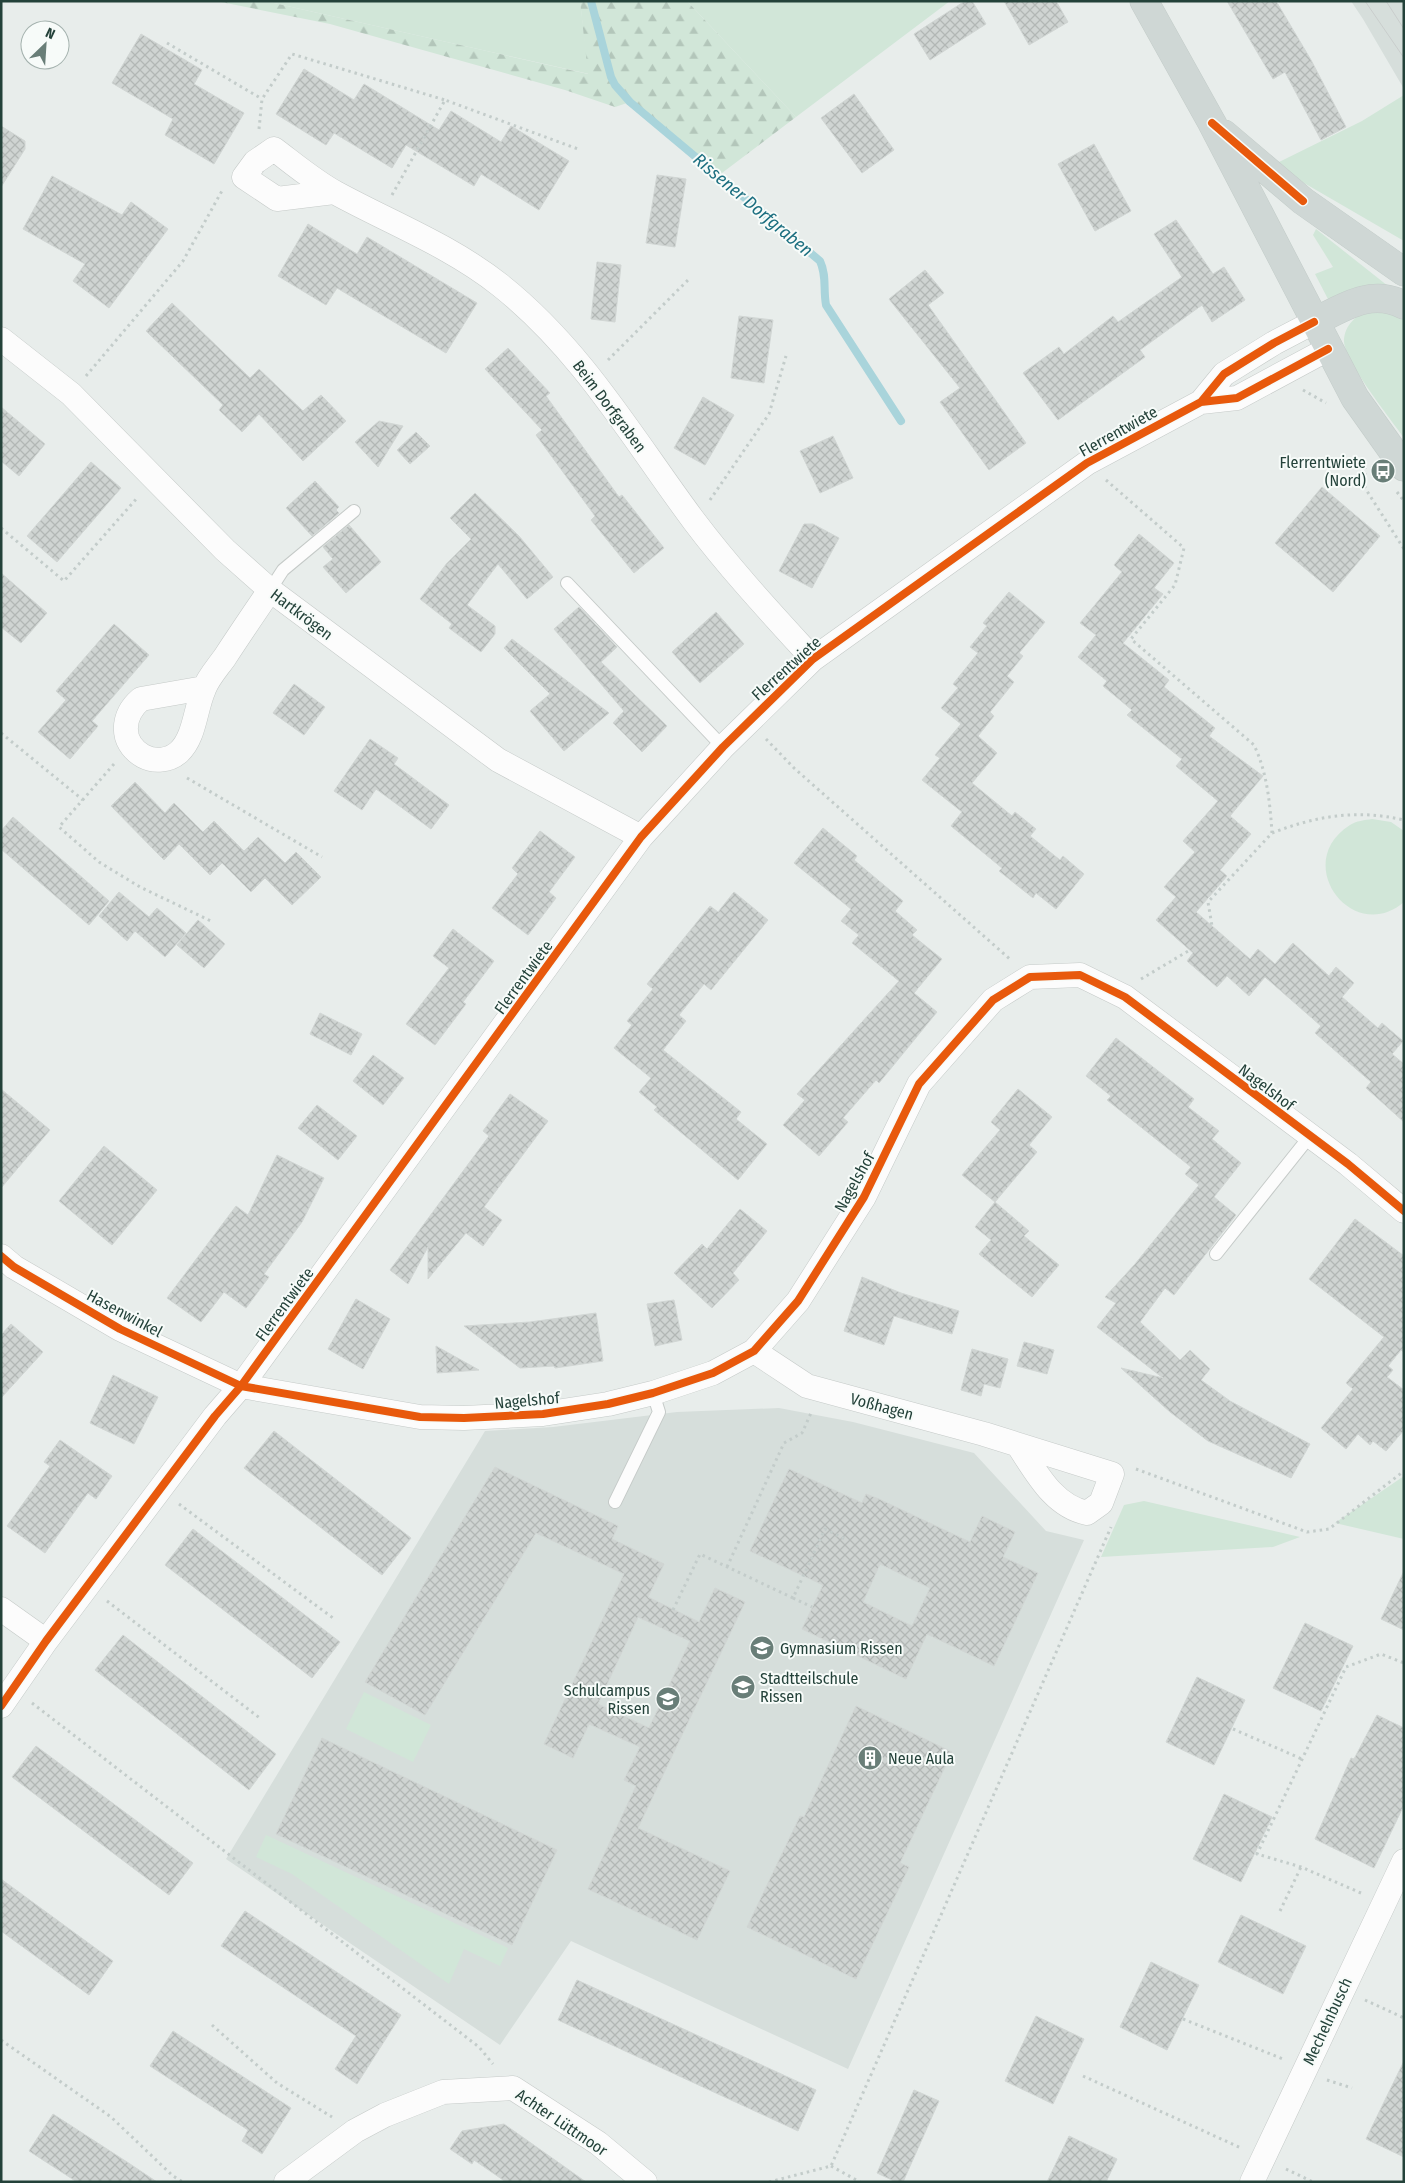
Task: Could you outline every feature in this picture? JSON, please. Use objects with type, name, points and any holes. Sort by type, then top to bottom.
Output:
[{"type":"main road","points":[[1144,1],[1212,123],[1328,350],[1355,398],[1404,467]]},
{"type":"main road","points":[[1212,123],[1303,201],[1404,272]]},
{"type":"main road","points":[[1314,322],[1364,298],[1386,298],[1404,304]]},
{"type":"street","name":"Beim Dorfgraben","points":[[250,170],[274,150],[334,192],[443,248],[500,285],[542,323],[592,377],[695,521],[741,580],[813,659]]},
{"type":"street","points":[[250,170],[277,199],[334,192]]},
{"type":"street","name":"Flerrentwiete","points":[[1201,402],[1224,374],[1274,343],[1314,322]]},
{"type":"street","name":"Hartkrögen","points":[[1,339],[71,394],[226,550],[270,590],[498,760],[642,837]]},
{"type":"street","name":"Flerrentwiete","points":[[8,1698],[46,1641],[159,1490],[215,1416],[242,1386],[642,837],[748,721],[813,659],[1087,463],[1201,402],[1237,398],[1328,350]]},
{"type":"street","points":[[204,688],[141,699],[126,719],[125,728],[130,745],[137,752],[156,760],[171,757],[185,746],[204,688],[270,590]]},
{"type":"street","name":"Nagelshof","points":[[242,1386],[420,1417],[464,1418],[543,1414],[608,1404],[713,1373],[754,1351],[798,1301],[864,1197],[919,1084],[993,1000],[1030,977],[1080,975],[1125,997],[1310,1136],[1404,1211]]},
{"type":"street","name":"Hasenwinkel","points":[[1,1256],[14,1267],[120,1328],[242,1386]]},
{"type":"street","name":"Voßhagen","points":[[754,1351],[807,1386],[1126,1473]]},
{"type":"street","points":[[1018,1445],[1053,1495],[1076,1511],[1087,1513],[1101,1503],[1126,1473]]},
{"type":"street","points":[[1,1609],[46,1641]]},
{"type":"street","name":"Mechelnbusch","points":[[1252,2182],[1404,1861]]},
{"type":"street","name":"Achter Lüttmoor","points":[[286,2182],[355,2131],[385,2114],[443,2092],[513,2088],[598,2143],[645,2182]]},
{"type":"lane","points":[[270,590],[283,570],[354,510]]},
{"type":"lane","points":[[567,583],[723,747]]},
{"type":"lane","points":[[1216,1254],[1310,1136]]},
{"type":"lane","points":[[615,1502],[659,1412],[653,1392]]},
{"type":"path","points":[[167,43],[262,99]]},
{"type":"path","points":[[71,394],[183,260],[224,187],[250,170],[262,99],[292,54],[445,100],[578,149]]},
{"type":"path","points":[[380,215],[445,100]]},
{"type":"path","points":[[592,377],[688,280]]},
{"type":"path","points":[[695,521],[769,414],[786,356]]},
{"type":"path","points":[[1290,370],[1305,393],[1322,400],[1333,408]]},
{"type":"path","points":[[1365,453],[1365,488],[1404,549]]},
{"type":"path","points":[[1087,463],[1184,548],[1175,585],[1131,639],[1254,745],[1261,759],[1270,806],[1272,833]]},
{"type":"path","points":[[1,528],[64,581],[154,478]]},
{"type":"path","points":[[748,721],[794,768],[1030,977]]},
{"type":"path","points":[[1,733],[83,800]]},
{"type":"path","points":[[130,745],[58,828],[99,862],[140,887],[213,922]]},
{"type":"path","points":[[156,760],[322,857]]},
{"type":"path","points":[[1212,926],[1208,902],[1272,833],[1302,822],[1348,813],[1387,816],[1404,820]]},
{"type":"path","points":[[1125,997],[1145,975],[1190,950]]},
{"type":"path","points":[[727,1567],[784,1443],[802,1433],[821,1390]]},
{"type":"path","points":[[1126,1473],[1307,1532],[1329,1530],[1404,1471]]},
{"type":"path","points":[[159,1490],[333,1618]]},
{"type":"path","points":[[831,2166],[1114,1519]]},
{"type":"path","points":[[793,1598],[825,1529],[845,1538]]},
{"type":"path","points":[[673,1610],[700,1554],[812,1608]]},
{"type":"path","points":[[87,1586],[261,1719]]},
{"type":"path","points":[[1383,1903],[1301,1867],[1256,1854],[1339,1678],[1346,1667],[1381,1654],[1404,1663]]},
{"type":"path","points":[[8,1698],[480,2047],[513,2088]]},
{"type":"path","points":[[1233,1729],[1302,1759]]},
{"type":"path","points":[[1280,1911],[1301,1867]]},
{"type":"path","points":[[1342,1989],[1404,2018]]},
{"type":"path","points":[[1183,2018],[1288,2062],[1303,2072]]},
{"type":"path","points":[[212,2025],[277,2083],[355,2131]]},
{"type":"path","points":[[1,2040],[111,2117],[173,2176],[183,2182]]},
{"type":"path","points":[[1083,2076],[1313,2182]]},
{"type":"path","points":[[769,2182],[831,2166],[860,2182]]},
{"type":"shaded area","points":[[1351,1],[1404,1],[1404,89],[1363,19]]},
{"type":"shaded area","name":"Schulcampus Rissen","points":[[779,1408],[853,1422],[974,1453],[1046,1531],[1084,1540],[848,2069],[571,1941],[500,2045],[226,1859],[485,1431],[553,1427],[677,1412]]},
{"type":"green space","points":[[216,1],[265,1],[588,74],[580,1],[687,1],[796,117],[718,176],[630,102],[615,107],[565,90],[330,24]]},
{"type":"green space","points":[[265,1],[580,1],[589,74]]},
{"type":"green space","points":[[687,1],[950,1],[796,117]]},
{"type":"green space","points":[[1404,95],[1404,241],[1273,165],[1362,121]]},
{"type":"green space","points":[[1316,229],[1388,286],[1330,303],[1315,274],[1333,267],[1313,235]]},
{"type":"green space","points":[[1373,307],[1404,314],[1404,438],[1359,374],[1345,348],[1345,333],[1350,323]]},
{"type":"green space","points":[[1372,819],[1391,822],[1404,831],[1404,902],[1385,913],[1366,914],[1349,907],[1335,894],[1327,878],[1326,859],[1333,841],[1350,825]]},
{"type":"green space","points":[[1404,1476],[1404,1539],[1335,1523]]},
{"type":"green space","points":[[1144,1501],[1300,1537],[1273,1547],[1101,1557],[1124,1505]]},
{"type":"green space","points":[[364,1692],[431,1725],[413,1762],[346,1729]]},
{"type":"green space","points":[[266,1835],[508,1948],[500,1966],[464,1949],[449,1984],[292,1874],[256,1857]]},
{"type":"building","points":[[965,1],[972,1],[986,24],[930,60],[914,34]]},
{"type":"building","points":[[1004,1],[1056,1],[1068,22],[1029,45]]},
{"type":"building","points":[[1227,1],[1276,1],[1311,60],[1346,127],[1321,140],[1285,72],[1273,79]]},
{"type":"building","points":[[141,34],[202,70],[194,84],[244,113],[214,164],[165,135],[173,119],[112,83]]},
{"type":"building","points":[[304,69],[354,100],[364,84],[439,130],[451,111],[501,142],[511,126],[569,161],[539,210],[481,174],[474,186],[406,145],[392,168],[334,133],[326,145],[276,114]]},
{"type":"building","points":[[854,94],[894,150],[862,173],[821,118]]},
{"type":"building","points":[[1,126],[25,141],[25,149],[1,187]]},
{"type":"building","points":[[1094,144],[1131,211],[1095,231],[1058,164]]},
{"type":"building","points":[[657,175],[686,179],[675,247],[646,243]]},
{"type":"building","points":[[52,176],[122,215],[131,202],[168,229],[109,308],[73,281],[85,264],[23,229]]},
{"type":"building","points":[[1176,220],[1213,274],[1224,267],[1245,300],[1212,322],[1202,305],[1140,350],[1145,357],[1058,420],[1023,373],[1059,347],[1064,354],[1113,316],[1118,322],[1182,277],[1154,234]]},
{"type":"building","points":[[308,224],[357,254],[367,237],[477,303],[446,353],[337,288],[326,305],[278,276]]},
{"type":"building","points":[[597,262],[621,265],[615,322],[591,319]]},
{"type":"building","points":[[925,270],[944,293],[928,305],[1026,443],[989,470],[940,402],[960,388],[889,299]]},
{"type":"building","points":[[172,303],[250,378],[259,369],[303,411],[321,395],[346,421],[303,461],[259,414],[242,432],[219,410],[223,405],[146,331]]},
{"type":"building","points":[[739,316],[773,320],[764,383],[731,378]]},
{"type":"building","points":[[508,348],[550,393],[546,396],[619,497],[622,495],[664,548],[634,573],[591,520],[595,516],[536,435],[542,430],[485,369]]},
{"type":"building","points":[[703,397],[734,415],[705,465],[674,448]]},
{"type":"building","points":[[1,407],[45,444],[19,476],[1,461]]},
{"type":"building","points":[[379,421],[403,426],[378,467],[355,442]]},
{"type":"building","points":[[416,432],[430,446],[410,464],[397,450]]},
{"type":"building","points":[[833,436],[853,478],[820,493],[800,451]]},
{"type":"building","points":[[91,462],[121,488],[57,562],[27,536]]},
{"type":"building","points":[[315,481],[339,507],[336,510],[339,513],[312,536],[286,508]]},
{"type":"building","points":[[1322,487],[1380,536],[1333,592],[1275,543]]},
{"type":"building","points":[[475,493],[519,536],[553,577],[527,599],[498,564],[467,605],[495,626],[495,634],[481,652],[449,628],[452,624],[420,599],[447,563],[471,539],[450,518]]},
{"type":"building","points":[[804,524],[813,524],[839,538],[812,588],[779,571]]},
{"type":"building","points":[[349,525],[381,562],[346,593],[323,567],[333,559],[323,547]]},
{"type":"building","points":[[1139,534],[1174,563],[1154,588],[1163,594],[1123,643],[1169,680],[1164,687],[1215,728],[1209,736],[1263,776],[1230,816],[1251,834],[1220,870],[1227,876],[1196,912],[1250,959],[1258,949],[1275,964],[1293,943],[1329,976],[1336,967],[1354,983],[1342,997],[1378,1028],[1382,1023],[1403,1041],[1392,1054],[1404,1064],[1404,1122],[1366,1088],[1371,1082],[1315,1033],[1321,1026],[1265,977],[1249,996],[1227,976],[1217,987],[1187,961],[1193,953],[1156,920],[1176,897],[1164,887],[1195,852],[1183,841],[1218,801],[1176,766],[1182,759],[1127,715],[1132,710],[1103,686],[1107,681],[1078,657],[1096,635],[1080,623],[1122,572],[1114,565]]},
{"type":"building","points":[[1,573],[47,613],[21,643],[1,627]]},
{"type":"building","points":[[1009,592],[1045,622],[1019,653],[1023,656],[1007,676],[1014,682],[990,712],[994,716],[978,736],[997,753],[972,783],[1012,816],[1015,812],[1036,829],[1030,836],[1060,860],[1063,856],[1084,874],[1056,909],[1036,893],[1033,898],[999,871],[1002,868],[951,826],[962,812],[922,780],[940,758],[935,755],[961,724],[941,708],[958,688],[953,684],[978,653],[970,647],[987,626],[983,623]]},
{"type":"building","points":[[579,607],[617,647],[601,662],[667,726],[642,752],[613,723],[624,711],[554,629]]},
{"type":"building","points":[[716,612],[744,644],[700,683],[672,652]]},
{"type":"building","points":[[114,624],[149,655],[92,721],[98,726],[70,759],[38,732],[66,700],[56,691]]},
{"type":"building","points":[[512,639],[609,713],[564,751],[530,711],[550,694],[504,648]]},
{"type":"building","points":[[294,684],[325,707],[304,735],[273,713]]},
{"type":"building","points":[[370,739],[398,758],[394,764],[449,805],[431,829],[376,789],[362,810],[334,791]]},
{"type":"building","points":[[135,782],[165,813],[174,803],[203,832],[214,821],[244,851],[258,837],[285,863],[296,852],[321,877],[292,905],[265,878],[251,892],[222,863],[210,875],[179,844],[164,860],[111,806]]},
{"type":"building","points":[[13,817],[109,901],[89,925],[1,849],[1,831]]},
{"type":"building","points":[[823,828],[857,856],[854,860],[903,901],[895,911],[917,930],[912,935],[942,959],[914,993],[937,1012],[879,1083],[876,1080],[843,1118],[848,1122],[819,1156],[783,1125],[805,1100],[797,1094],[899,981],[852,943],[859,935],[841,921],[851,909],[794,863]]},
{"type":"building","points":[[540,831],[575,857],[549,892],[556,898],[528,935],[492,908],[518,874],[512,868]]},
{"type":"building","points":[[119,892],[149,917],[157,908],[186,933],[165,957],[135,931],[127,941],[99,916]]},
{"type":"building","points":[[734,892],[768,920],[711,990],[704,984],[679,1015],[686,1021],[663,1050],[741,1112],[736,1119],[767,1144],[738,1180],[654,1110],[657,1107],[639,1092],[651,1078],[614,1048],[632,1025],[627,1021],[653,989],[647,984],[710,906],[718,912]]},
{"type":"building","points":[[198,920],[225,944],[204,968],[177,945]]},
{"type":"building","points":[[453,929],[494,961],[463,1002],[466,1004],[435,1045],[406,1024],[449,968],[433,956]]},
{"type":"building","points":[[320,1013],[362,1034],[351,1055],[310,1034]]},
{"type":"building","points":[[1116,1038],[1194,1099],[1188,1107],[1219,1131],[1212,1139],[1241,1163],[1214,1197],[1236,1215],[1174,1295],[1165,1288],[1140,1322],[1180,1360],[1190,1350],[1210,1369],[1201,1380],[1230,1401],[1310,1444],[1291,1478],[1208,1441],[1170,1412],[1121,1368],[1163,1378],[1097,1327],[1116,1303],[1105,1297],[1135,1264],[1199,1185],[1185,1174],[1191,1167],[1107,1100],[1111,1096],[1086,1076]]},
{"type":"building","points":[[373,1055],[404,1078],[383,1105],[353,1081]]},
{"type":"building","points":[[1,1089],[50,1130],[1,1188]]},
{"type":"building","points":[[1018,1089],[1052,1117],[1029,1145],[1037,1152],[995,1202],[962,1175],[1000,1130],[991,1122]]},
{"type":"building","points":[[510,1094],[548,1121],[484,1207],[502,1220],[483,1246],[466,1233],[428,1279],[428,1247],[408,1284],[390,1270],[489,1136],[483,1131]]},
{"type":"building","points":[[317,1105],[357,1136],[338,1160],[298,1128]]},
{"type":"building","points":[[104,1146],[157,1190],[112,1245],[59,1201]]},
{"type":"building","points":[[277,1155],[324,1178],[302,1222],[264,1274],[269,1277],[246,1308],[224,1292],[201,1322],[167,1298],[236,1206],[248,1215]]},
{"type":"building","points":[[995,1202],[1029,1231],[1024,1236],[1059,1265],[1032,1297],[979,1254],[991,1240],[975,1227]]},
{"type":"building","points":[[740,1209],[767,1231],[733,1273],[739,1280],[712,1308],[674,1273],[702,1244],[707,1249]]},
{"type":"building","points":[[1355,1219],[1404,1256],[1404,1352],[1401,1350],[1388,1366],[1393,1370],[1387,1377],[1404,1390],[1404,1430],[1386,1451],[1373,1441],[1370,1445],[1358,1434],[1346,1449],[1321,1428],[1353,1389],[1346,1383],[1384,1337],[1309,1279]]},
{"type":"building","points":[[862,1277],[901,1293],[959,1311],[952,1334],[894,1316],[884,1345],[844,1331]]},
{"type":"building","points":[[356,1299],[390,1319],[363,1369],[328,1349]]},
{"type":"building","points":[[674,1300],[682,1340],[655,1346],[647,1304]]},
{"type":"building","points":[[596,1313],[603,1361],[555,1368],[554,1366],[520,1368],[464,1326],[530,1322]]},
{"type":"building","points":[[11,1324],[43,1352],[1,1398],[1,1335]]},
{"type":"building","points":[[1024,1342],[1054,1350],[1047,1374],[1017,1366]]},
{"type":"building","points":[[436,1346],[479,1370],[437,1373]]},
{"type":"building","points":[[972,1349],[1008,1359],[1000,1388],[984,1384],[981,1396],[961,1390]]},
{"type":"building","points":[[113,1375],[158,1397],[134,1444],[90,1423]]},
{"type":"building","points":[[274,1431],[411,1538],[382,1575],[244,1468]]},
{"type":"building","points":[[60,1440],[112,1476],[96,1499],[88,1493],[45,1553],[7,1526],[50,1466],[44,1462]]},
{"type":"building","points":[[495,1467],[618,1526],[612,1539],[664,1564],[648,1597],[699,1622],[715,1588],[745,1602],[638,1828],[730,1871],[697,1940],[588,1889],[636,1786],[624,1780],[640,1747],[589,1724],[573,1758],[544,1744],[624,1574],[536,1533],[425,1715],[365,1682]],"holes":[[[638,1617],[690,1641],[649,1728],[598,1704]]]},
{"type":"building","points":[[789,1469],[862,1503],[866,1494],[879,1499],[970,1542],[982,1516],[1015,1532],[1003,1557],[1038,1573],[994,1666],[927,1634],[906,1679],[802,1629],[823,1585],[750,1551]],"holes":[[[880,1564],[930,1588],[912,1626],[863,1602]]]},
{"type":"building","points":[[193,1529],[340,1642],[312,1678],[165,1565]]},
{"type":"building","points":[[1404,1571],[1404,1630],[1381,1619]]},
{"type":"building","points":[[1305,1623],[1353,1646],[1321,1711],[1273,1688]]},
{"type":"building","points":[[123,1635],[276,1754],[249,1790],[95,1670]]},
{"type":"building","points":[[1197,1677],[1245,1700],[1214,1765],[1166,1742]]},
{"type":"building","points":[[856,1706],[952,1752],[900,1863],[909,1867],[856,1979],[747,1927],[800,1816],[804,1817]]},
{"type":"building","points":[[1377,1715],[1404,1728],[1404,1805],[1374,1868],[1315,1839],[1351,1758],[1354,1759]]},
{"type":"building","points":[[322,1738],[557,1850],[512,1945],[276,1834]]},
{"type":"building","points":[[36,1746],[193,1863],[169,1895],[12,1777]]},
{"type":"building","points":[[1224,1794],[1272,1817],[1241,1882],[1193,1859]]},
{"type":"building","points":[[1,1879],[113,1961],[89,1995],[1,1931]]},
{"type":"building","points":[[245,1911],[401,2015],[357,2084],[335,2069],[356,2036],[221,1946]]},
{"type":"building","points":[[1241,1915],[1306,1946],[1283,1994],[1218,1962]]},
{"type":"building","points":[[1151,1962],[1199,1985],[1167,2050],[1120,2027]]},
{"type":"building","points":[[577,1980],[816,2090],[798,2131],[558,2020]]},
{"type":"building","points":[[1036,2016],[1084,2039],[1053,2104],[1005,2081]]},
{"type":"building","points":[[173,2031],[291,2108],[262,2154],[242,2141],[248,2130],[150,2066]]},
{"type":"building","points":[[1404,2061],[1404,2157],[1366,2139]]},
{"type":"building","points":[[914,2090],[939,2101],[903,2182],[896,2182],[877,2173]]},
{"type":"building","points":[[53,2114],[157,2182],[77,2182],[29,2151]]},
{"type":"building","points":[[504,2124],[586,2182],[506,2182],[474,2160],[472,2164],[450,2149],[462,2131]]},
{"type":"building","points":[[1069,2136],[1117,2159],[1106,2182],[1047,2182]]},
{"type":"waterway","name":"Rissener Dorfgraben","points":[[591,1],[611,77],[615,85],[630,102],[820,261],[824,277],[826,305],[901,421]]},
{"type":"tram line","points":[[1365,1],[1404,58]]},
{"type":"tram line","points":[[1386,1],[1404,29]]},
{"type":"cycle path","points":[[1212,123],[1303,201]]},
{"type":"cycle path","points":[[1201,402],[1224,374],[1274,343],[1314,322]]},
{"type":"cycle path","points":[[1,1706],[46,1641],[215,1416],[241,1386],[641,837],[723,747],[813,659],[1087,463],[1201,402],[1237,398],[1328,349]]},
{"type":"cycle path","points":[[1,1256],[14,1267],[120,1329],[241,1386],[420,1417],[464,1418],[543,1414],[608,1404],[653,1393],[713,1373],[754,1351],[798,1301],[864,1197],[919,1084],[993,1000],[1030,977],[1080,975],[1125,997],[1348,1164],[1404,1211]]},
{"type":"place","name":"Flerrentwiete (Nord)","points":[[1383,471]]},
{"type":"place","name":"Gymnasium Rissen","points":[[762,1648]]},
{"type":"place","name":"Stadtteilschule Rissen","points":[[743,1687]]},
{"type":"place","name":"Schulcampus Rissen","points":[[668,1699]]},
{"type":"place","name":"Neue Aula","points":[[870,1758]]}]
